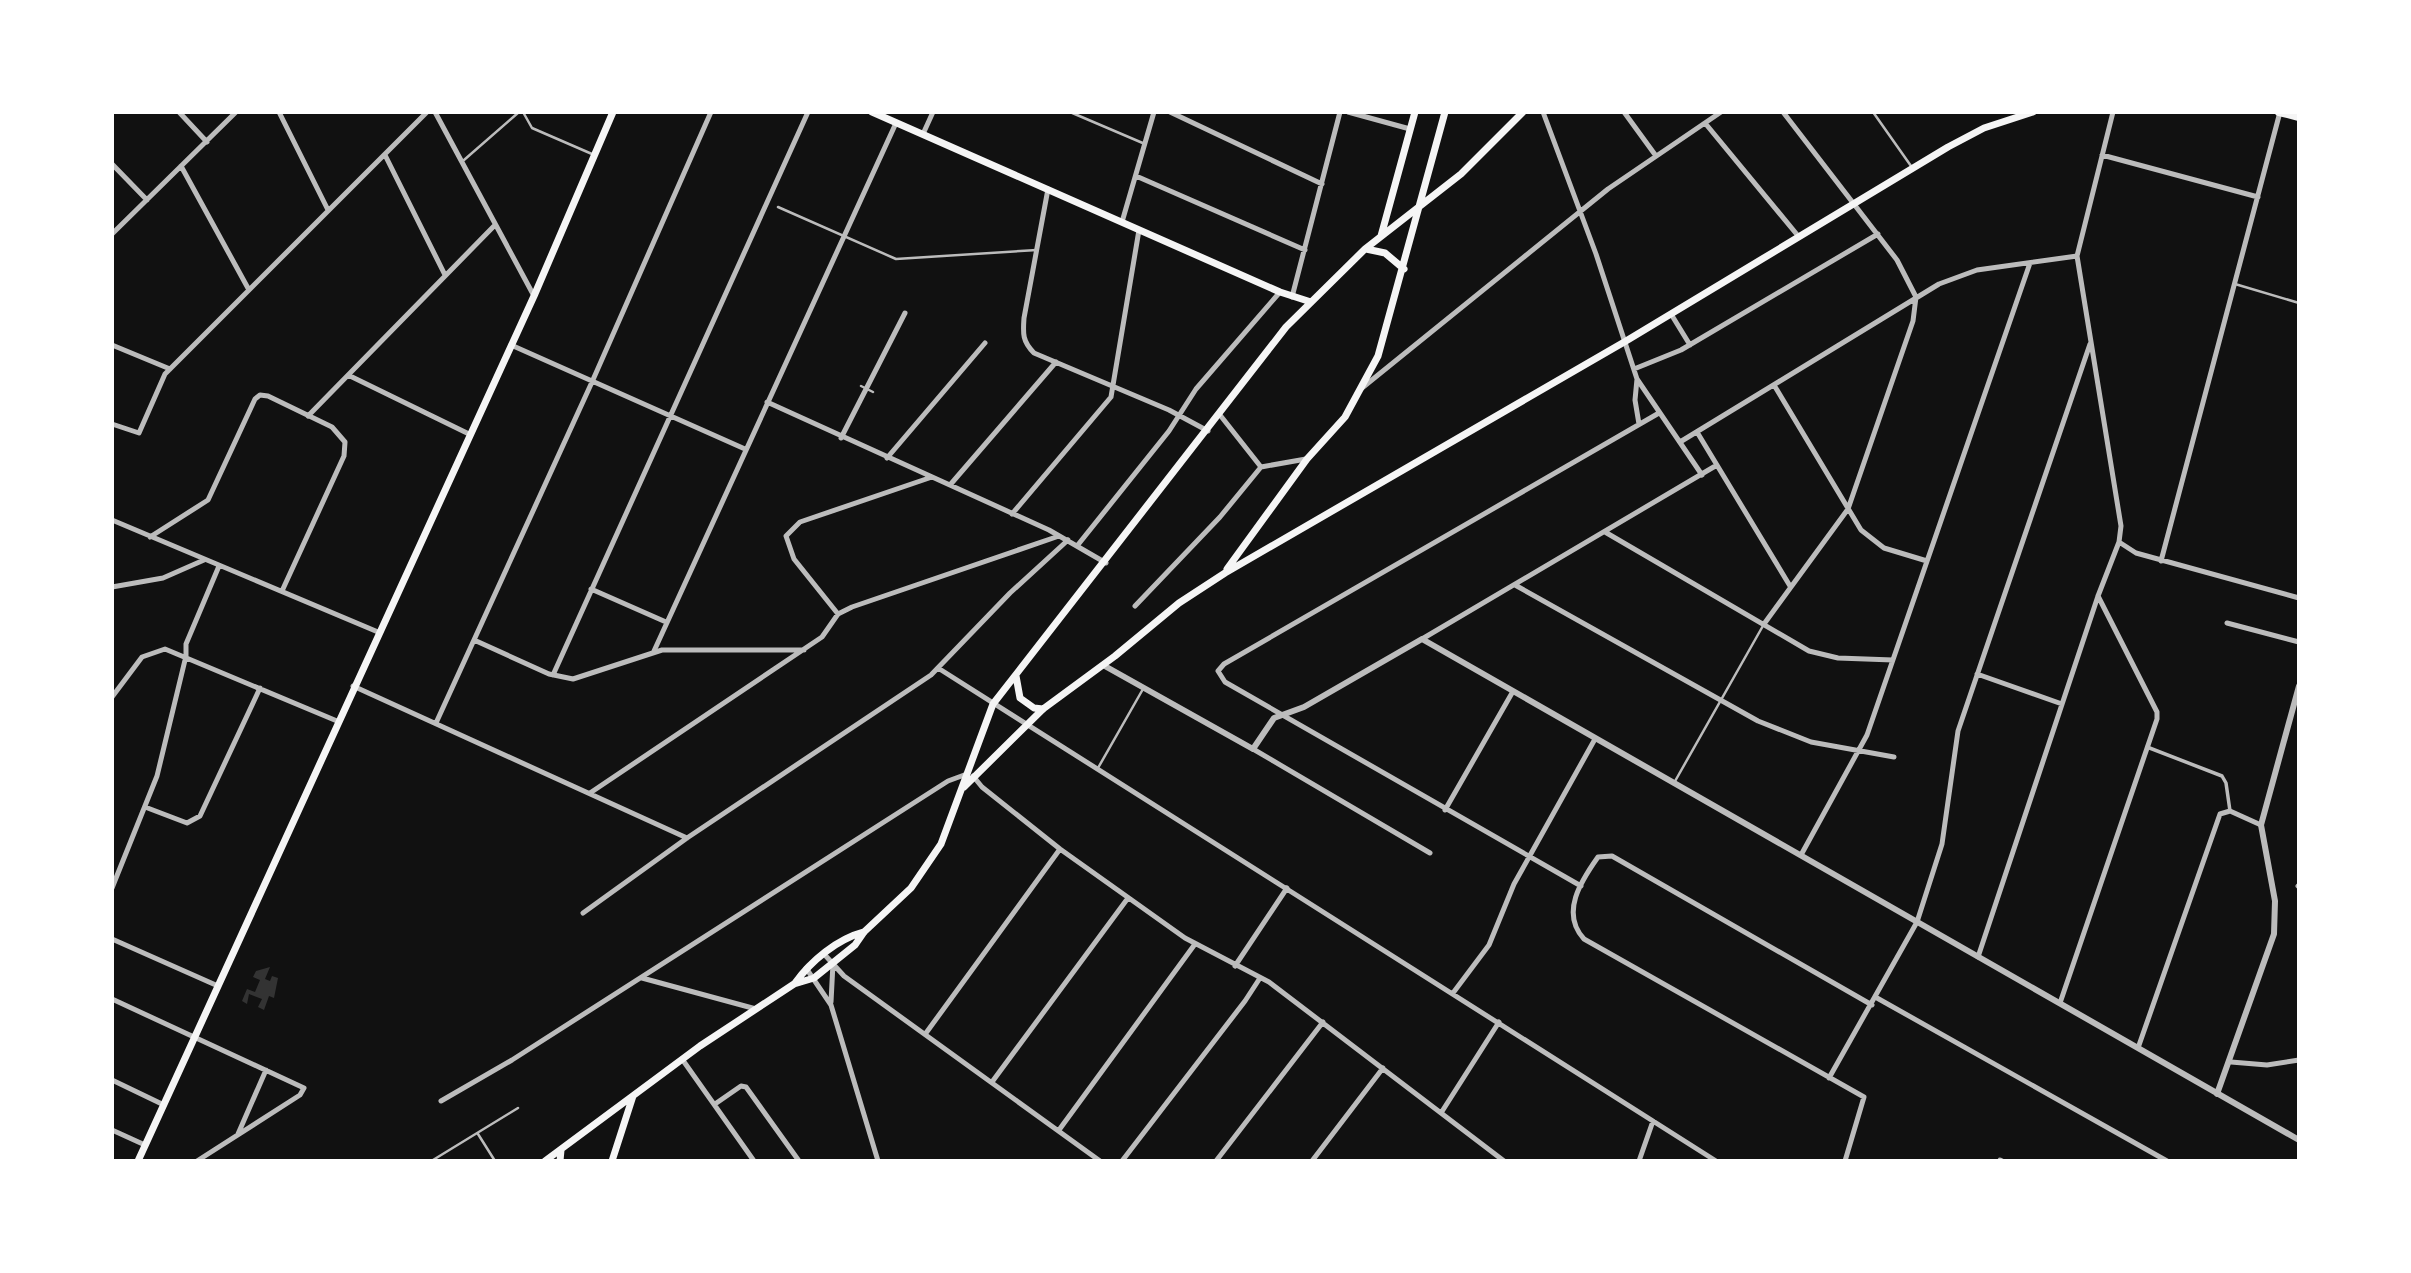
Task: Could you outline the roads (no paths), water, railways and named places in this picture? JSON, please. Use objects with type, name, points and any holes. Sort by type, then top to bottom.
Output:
[{"type":"main road","points":[[138,1161],[353,686],[534,296],[613,112]]},
{"type":"main road","points":[[872,112],[1280,292],[1311,302]]},
{"type":"main road","points":[[1381,236],[1415,112]]},
{"type":"main road","points":[[1225,573],[1307,459],[1345,417],[1378,356],[1445,112]]},
{"type":"main road","points":[[970,775],[970,764],[993,704],[1302,310],[1381,236],[1477,160],[1523,112]]},
{"type":"main road","points":[[545,1161],[682,1059],[794,984],[814,978],[855,946],[864,932],[911,888],[927,869],[941,844],[970,775],[1043,709],[1103,665],[1179,603],[1225,573],[1626,341],[1984,128],[2033,112]]},
{"type":"main road","points":[[2280,112],[2299,117]]},
{"type":"main road","points":[[1425,185],[1428,192],[1437,192]]},
{"type":"main road","points":[[1366,249],[1385,253],[1404,269]]},
{"type":"main road","points":[[1294,298],[1302,310]]},
{"type":"main road","points":[[1017,672],[1015,681],[1020,698],[1034,709],[1043,709]]},
{"type":"main road","points":[[794,984],[806,968],[824,954],[849,936],[864,932]]},
{"type":"main road","points":[[612,1161],[633,1095]]},
{"type":"main road","points":[[608,1115],[618,1118],[623,1128]]},
{"type":"main road","points":[[560,1161],[561,1150]]},
{"type":"street","points":[[179,112],[207,142]]},
{"type":"street","points":[[112,234],[236,112]]},
{"type":"street","points":[[279,112],[328,210]]},
{"type":"street","points":[[112,424],[139,433],[161,382],[170,369],[427,112]]},
{"type":"street","points":[[435,112],[534,296]]},
{"type":"street","points":[[436,723],[592,382],[711,112]]},
{"type":"street","points":[[553,675],[668,416],[808,112]]},
{"type":"street","points":[[923,134],[933,112]]},
{"type":"street","points":[[1122,222],[1154,112]]},
{"type":"street","points":[[1170,112],[1322,184]]},
{"type":"street","points":[[1294,298],[1340,112]]},
{"type":"street","points":[[1348,112],[1410,129]]},
{"type":"street","points":[[1543,112],[1626,341],[1637,379],[1639,424]]},
{"type":"street","points":[[1624,112],[1656,156]]},
{"type":"street","points":[[1362,388],[1581,211],[1721,112]]},
{"type":"street","points":[[1764,624],[1848,509],[1913,321],[1916,297],[1912,285],[1878,234],[1783,112]]},
{"type":"street","points":[[1978,957],[2098,596],[2119,542],[2121,526],[2077,256],[2113,112]]},
{"type":"street","points":[[2161,561],[2280,112]]},
{"type":"street","points":[[653,651],[896,123]]},
{"type":"street","points":[[1705,123],[1800,237]]},
{"type":"street","points":[[385,155],[445,275]]},
{"type":"street","points":[[2102,155],[2258,197]]},
{"type":"street","points":[[112,164],[147,200]]},
{"type":"street","points":[[181,166],[249,290]]},
{"type":"street","points":[[1136,176],[1305,250]]},
{"type":"street","points":[[1048,190],[1023,331],[1027,346],[1034,353],[1178,415],[1208,431]]},
{"type":"street","points":[[308,416],[495,225]]},
{"type":"street","points":[[1012,514],[1108,401],[1114,387],[1139,230]]},
{"type":"street","points":[[1634,369],[1690,345],[1878,234]]},
{"type":"street","points":[[1680,442],[1916,297],[1958,275],[2077,256]]},
{"type":"street","points":[[1801,855],[1860,750],[2030,263]]},
{"type":"street","points":[[1077,546],[1169,431],[1196,389],[1280,292]]},
{"type":"street","points":[[841,438],[863,387],[905,313]]},
{"type":"street","points":[[1671,314],[1690,345]]},
{"type":"street","points":[[887,458],[985,343]]},
{"type":"street","points":[[1829,1078],[1877,998],[1917,922],[1942,844],[1952,752],[2090,344]]},
{"type":"street","points":[[112,345],[170,369]]},
{"type":"street","points":[[511,345],[745,449]]},
{"type":"street","points":[[950,485],[1056,362]]},
{"type":"street","points":[[348,375],[469,434]]},
{"type":"street","points":[[1637,379],[1702,475]]},
{"type":"street","points":[[1774,385],[1861,530],[1884,548],[1927,561]]},
{"type":"street","points":[[150,537],[208,500],[257,396],[268,396],[341,434],[345,442],[344,456],[282,591]]},
{"type":"street","points":[[767,402],[1068,540],[1106,563]]},
{"type":"street","points":[[1581,886],[1225,682],[1218,671],[1660,413]]},
{"type":"street","points":[[1220,415],[1261,467]]},
{"type":"street","points":[[1697,432],[1790,586]]},
{"type":"street","points":[[1135,606],[1220,517],[1261,467],[1307,459]]},
{"type":"street","points":[[1253,749],[1271,721],[1304,706],[1422,639],[1717,465]]},
{"type":"street","points":[[838,614],[794,559],[786,536],[790,529],[800,522],[932,477]]},
{"type":"street","points":[[112,520],[378,632]]},
{"type":"street","points":[[1605,532],[1794,643],[1821,654],[1893,660]]},
{"type":"street","points":[[590,793],[804,650],[822,637],[838,614],[885,594],[1059,536]]},
{"type":"street","points":[[583,913],[687,838],[939,668],[1010,593],[1068,540]]},
{"type":"street","points":[[2119,542],[2130,550],[2161,561],[2299,598]]},
{"type":"street","points":[[112,587],[163,578],[204,560]]},
{"type":"street","points":[[112,888],[164,755],[172,709],[186,656],[186,644],[219,566]]},
{"type":"street","points":[[1515,585],[1720,701],[1790,736],[1894,757]]},
{"type":"street","points":[[592,589],[666,622]]},
{"type":"street","points":[[2060,1003],[2157,712],[2098,596]]},
{"type":"street","points":[[2227,623],[2299,642]]},
{"type":"street","points":[[1422,639],[1512,693],[2299,1140]]},
{"type":"street","points":[[474,640],[553,675],[573,679],[586,677],[653,651],[685,648],[804,650]]},
{"type":"street","points":[[112,697],[134,665],[151,651],[165,649],[337,721]]},
{"type":"street","points":[[1103,665],[1430,853]]},
{"type":"street","points":[[939,668],[1716,1161]]},
{"type":"street","points":[[1977,674],[2062,704]]},
{"type":"street","points":[[353,686],[687,838]]},
{"type":"street","points":[[2217,1094],[2231,1062],[2276,920],[2260,825],[2299,686]]},
{"type":"street","points":[[145,807],[187,823],[200,816],[260,688]]},
{"type":"street","points":[[1445,810],[1512,693]]},
{"type":"street","points":[[1453,993],[1489,945],[1529,856],[1595,739]]},
{"type":"street","points":[[2147,747],[2222,776],[2231,811]]},
{"type":"street","points":[[441,1101],[642,978],[948,781],[970,775],[1060,849],[1128,898],[1195,944],[1260,978],[1322,1022],[1500,1160]]},
{"type":"street","points":[[2138,1048],[2212,828],[2220,814],[2231,811],[2260,825]]},
{"type":"street","points":[[926,1033],[1060,849]]},
{"type":"street","points":[[1845,1161],[1865,1102],[1862,1095],[1584,939],[1573,925],[1571,916],[1581,886],[1598,857],[1612,856],[1872,1005]]},
{"type":"street","points":[[1235,966],[1287,888]]},
{"type":"street","points":[[992,1082],[1128,898]]},
{"type":"street","points":[[112,939],[218,986]]},
{"type":"street","points":[[1059,1130],[1195,944]]},
{"type":"street","points":[[824,954],[844,976],[1100,1161]]},
{"type":"street","points":[[831,1005],[833,963]]},
{"type":"street","points":[[806,968],[831,1005],[878,1161]]},
{"type":"street","points":[[642,978],[756,1009]]},
{"type":"street","points":[[1122,1161],[1245,1002],[1260,978]]},
{"type":"street","points":[[1877,998],[2167,1161]]},
{"type":"street","points":[[112,999],[304,1089],[197,1161]]},
{"type":"street","points":[[1216,1161],[1322,1022]]},
{"type":"street","points":[[1441,1114],[1499,1022]]},
{"type":"street","points":[[682,1059],[754,1161]]},
{"type":"street","points":[[2231,1062],[2267,1065],[2299,1060]]},
{"type":"street","points":[[1312,1161],[1383,1068]]},
{"type":"street","points":[[238,1134],[266,1070]]},
{"type":"street","points":[[112,1080],[164,1105]]},
{"type":"street","points":[[715,1104],[745,1086],[799,1161]]},
{"type":"street","points":[[1639,1161],[1653,1121]]},
{"type":"street","points":[[112,1130],[145,1145]]},
{"type":"lane","points":[[461,162],[521,112],[532,128],[595,155]]},
{"type":"lane","points":[[1070,112],[1145,144]]},
{"type":"lane","points":[[1873,112],[1913,169]]},
{"type":"lane","points":[[778,207],[884,255],[907,260],[1037,250]]},
{"type":"lane","points":[[2235,284],[2299,303]]},
{"type":"lane","points":[[863,387],[873,392]]},
{"type":"lane","points":[[1674,783],[1764,624]]},
{"type":"lane","points":[[1098,768],[1144,687]]},
{"type":"lane","points":[[433,1160],[518,1108]]},
{"type":"lane","points":[[477,1133],[495,1161]]}]
